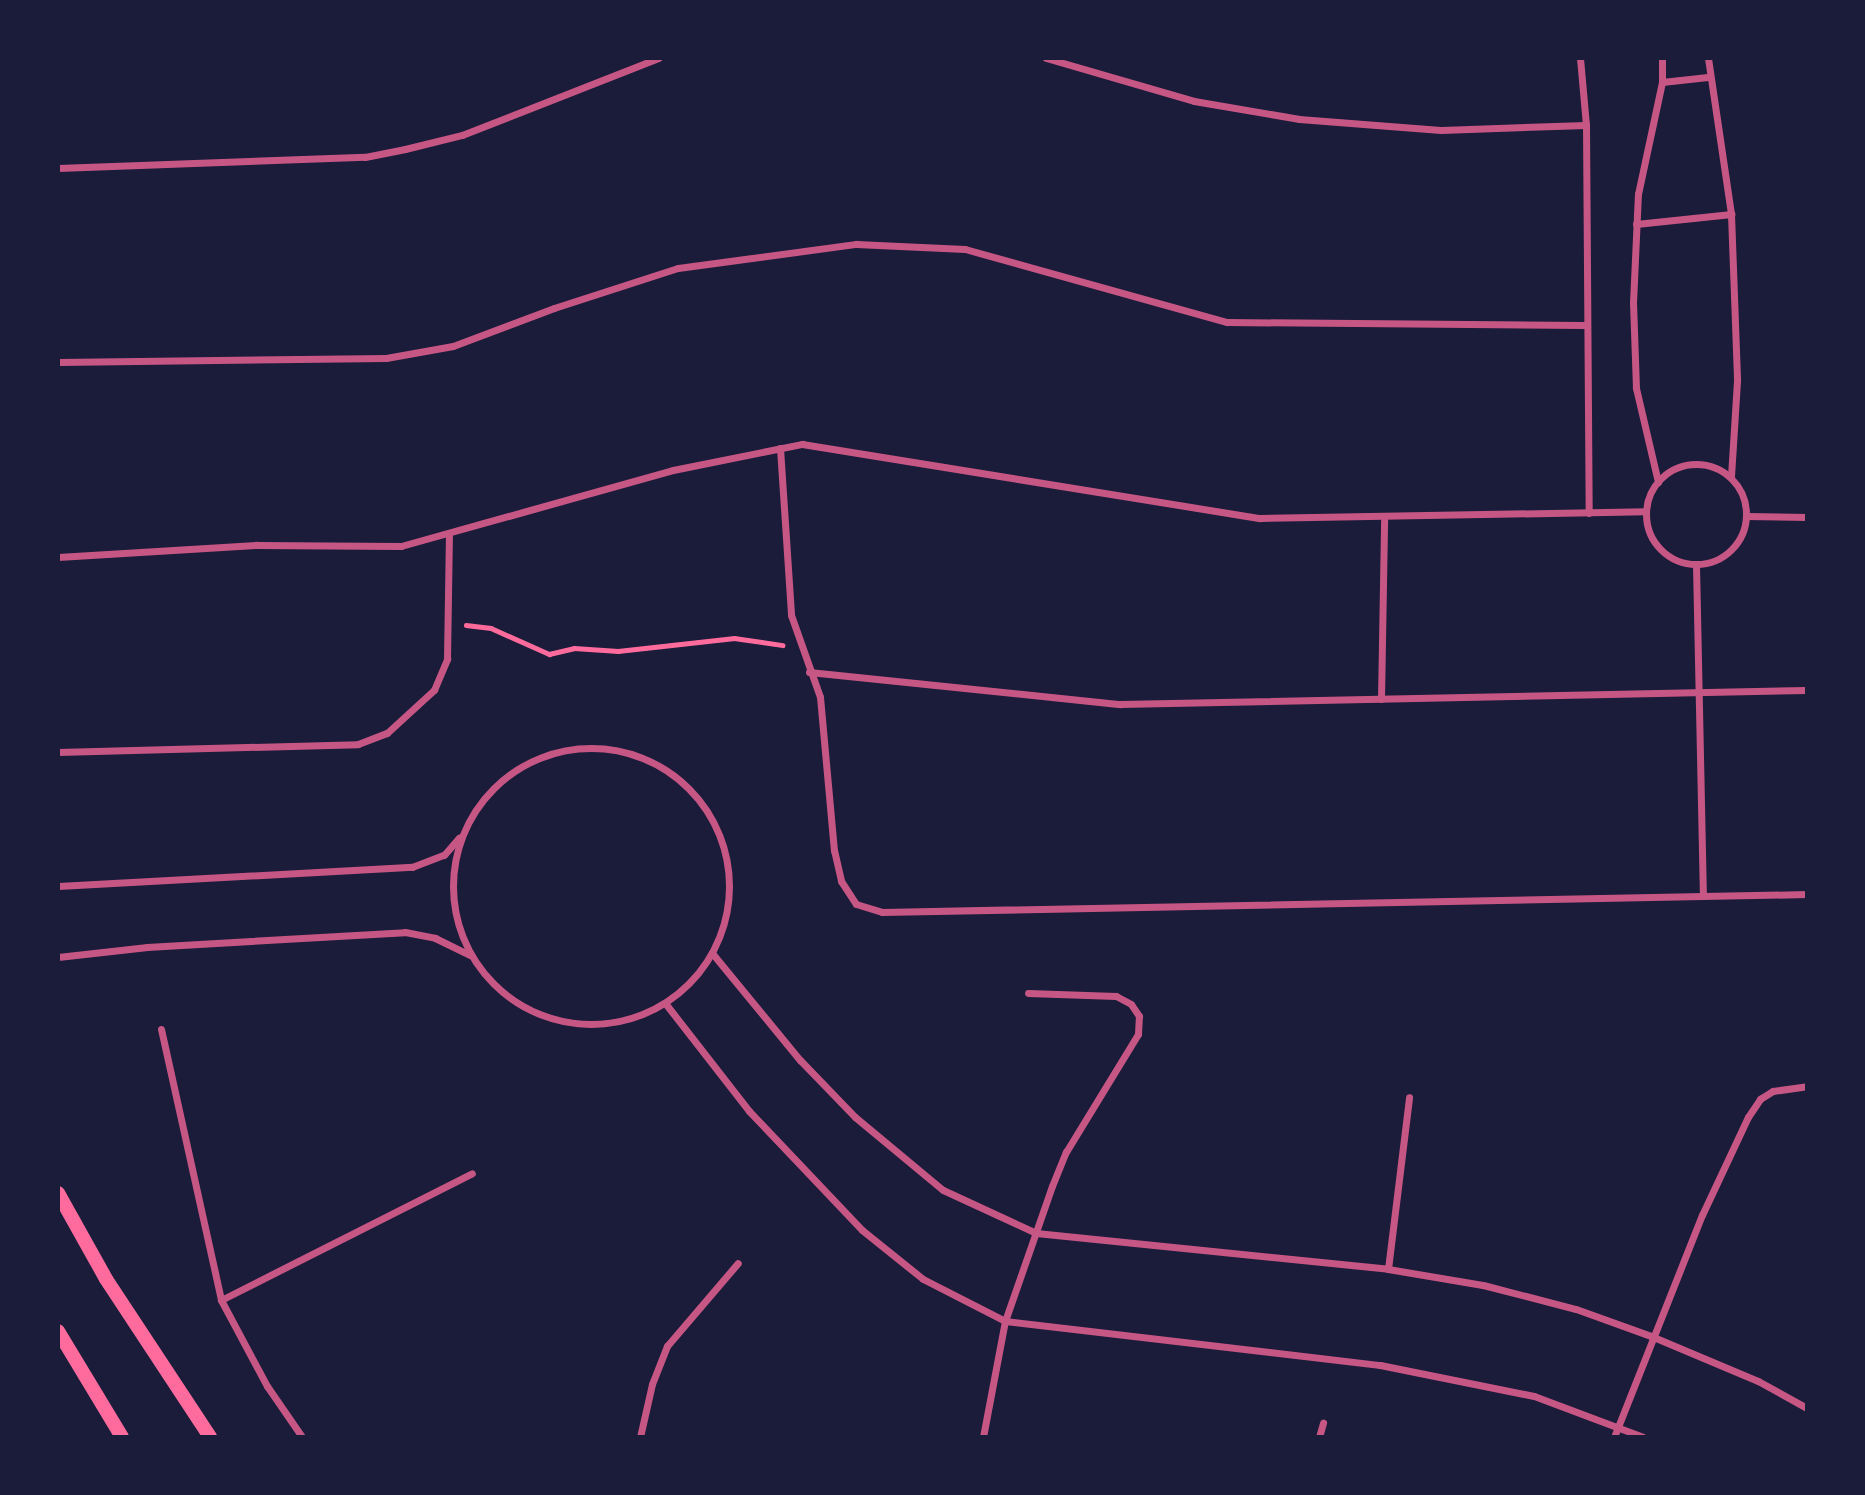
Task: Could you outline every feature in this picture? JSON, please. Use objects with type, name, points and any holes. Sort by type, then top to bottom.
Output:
[{"type":"main road","points":[[58,1193],[106,1279],[210,1437]]},
{"type":"main road","points":[[58,1331],[122,1437]]},
{"type":"street","points":[[58,168],[365,157],[462,135],[658,58]]},
{"type":"street","points":[[1046,58],[1194,101],[1299,119],[1441,130],[1586,125]]},
{"type":"street","points":[[1580,58],[1586,125],[1584,325],[1589,513]]},
{"type":"street","points":[[1658,482],[1636,388],[1636,224],[1638,194],[1662,82],[1662,58]]},
{"type":"street","points":[[1708,58],[1708,76],[1731,214],[1737,381],[1731,477]]},
{"type":"street","points":[[1662,82],[1708,76]]},
{"type":"street","points":[[1636,224],[1731,214]]},
{"type":"street","points":[[58,362],[386,358],[453,346],[554,308],[678,268],[856,244],[965,249],[1227,322],[1584,325]]},
{"type":"street","points":[[58,557],[257,545],[401,546],[673,470],[802,444],[1206,512],[1260,518],[1384,519],[1646,511]]},
{"type":"street","points":[[780,449],[787,581],[799,647],[824,723],[834,849],[841,881],[856,904],[882,912],[1807,894]]},
{"type":"street","points":[[1693,464],[1716,468],[1731,477],[1741,491],[1746,516],[1738,541],[1728,554],[1696,565],[1672,558],[1654,542],[1646,511],[1658,482],[1670,471],[1693,464]]},
{"type":"street","points":[[1746,516],[1807,517]]},
{"type":"street","points":[[1381,699],[1384,519]]},
{"type":"street","points":[[58,752],[358,744],[387,733],[434,690],[447,659],[451,622],[449,534]]},
{"type":"street","points":[[1696,565],[1702,692],[1703,895]]},
{"type":"street","points":[[809,672],[1120,704],[1807,690]]},
{"type":"street","points":[[58,886],[412,867],[444,855],[461,836],[492,790],[523,766],[560,751],[600,747],[638,755],[683,783],[702,802],[720,837],[728,889],[726,915],[712,953],[692,981],[665,1003],[636,1017],[605,1024],[563,1021],[514,1001],[489,981],[470,955],[453,893],[454,863],[461,836]]},
{"type":"street","points":[[58,957],[147,947],[405,932],[435,938],[470,955]]},
{"type":"street","points":[[712,953],[800,1060],[855,1117],[943,1190],[1036,1233],[1388,1269],[1483,1285],[1576,1309],[1651,1336],[1758,1381],[1807,1408]]},
{"type":"street","points":[[983,1437],[1005,1321],[1066,1153],[1138,1034],[1139,1016],[1131,1004],[1116,996],[1028,993]]},
{"type":"street","points":[[665,1003],[750,1111],[885,1252],[923,1279],[1005,1321],[1380,1365],[1534,1396],[1643,1437]]},
{"type":"street","points":[[161,1029],[221,1300],[267,1386],[302,1437]]},
{"type":"street","points":[[1614,1437],[1651,1336],[1748,1117],[1760,1099],[1773,1091],[1807,1086]]},
{"type":"street","points":[[1388,1269],[1409,1097]]},
{"type":"street","points":[[221,1300],[472,1173]]},
{"type":"street","points":[[640,1437],[652,1384],[667,1346],[738,1263]]},
{"type":"street","points":[[1319,1437],[1323,1423]]},
{"type":"path","points":[[451,622],[491,628],[549,654],[574,648],[618,651],[734,638],[799,647]]}]
